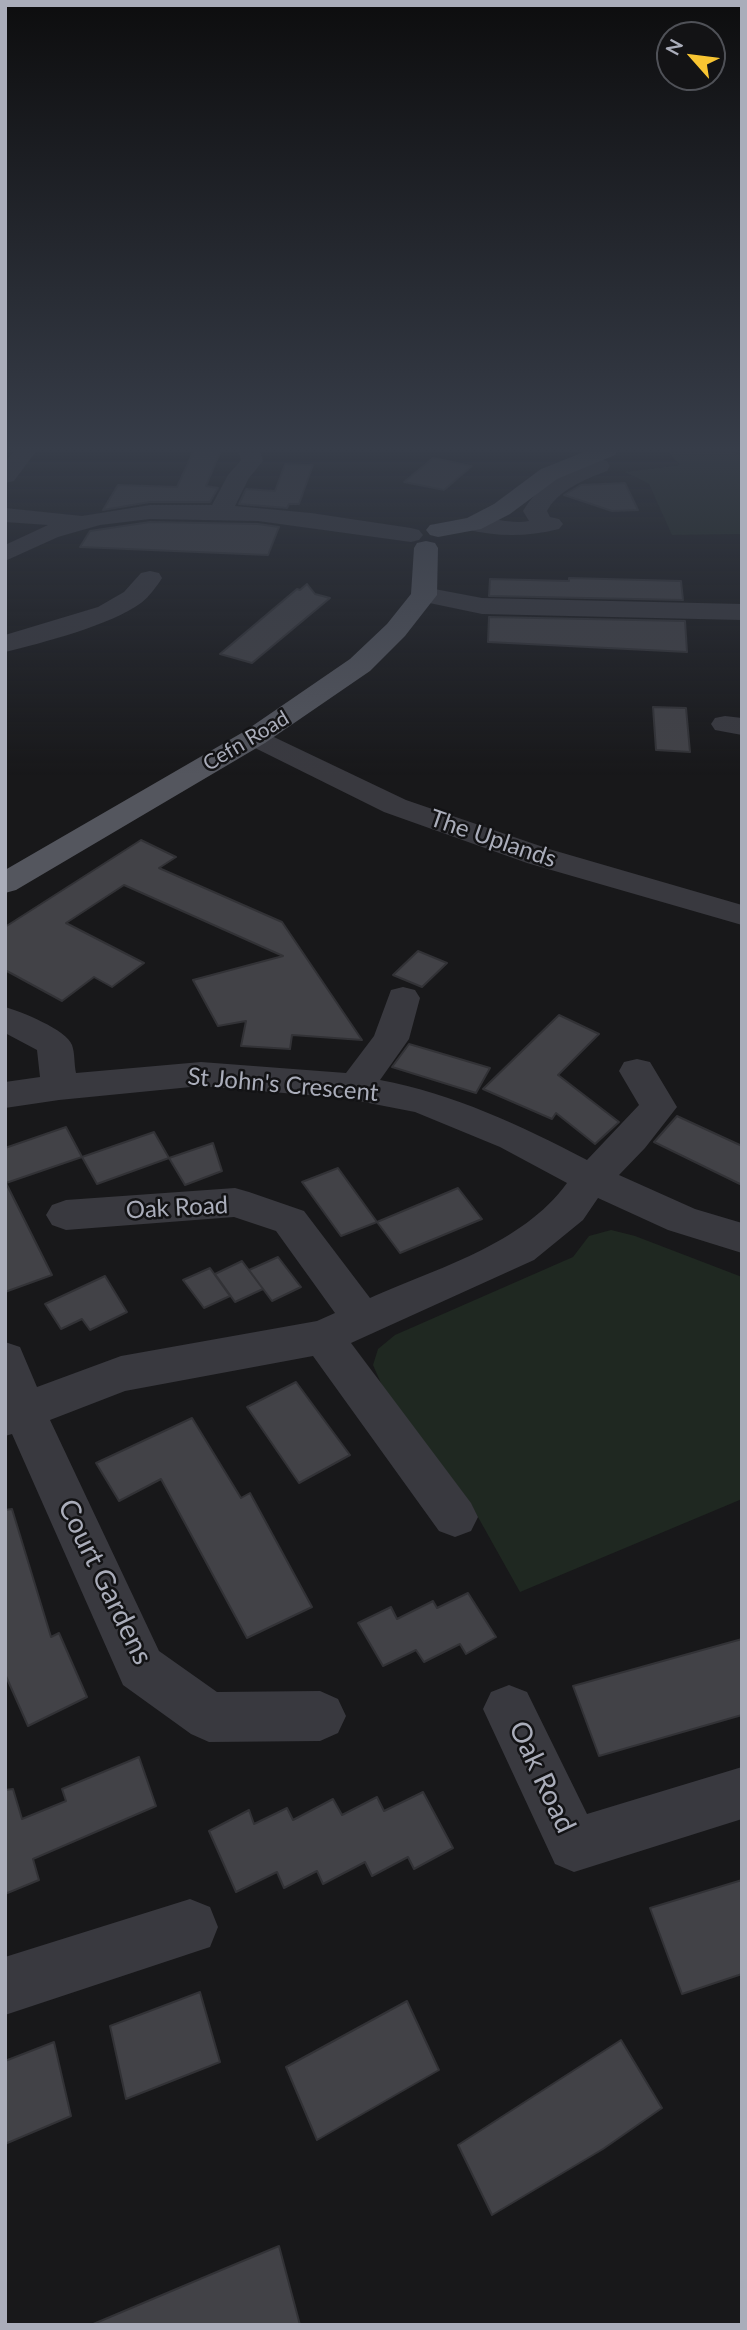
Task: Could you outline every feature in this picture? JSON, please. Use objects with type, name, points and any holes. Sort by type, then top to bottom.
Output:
[{"type":"main road","points":[[424,595],[425,559]]},
{"type":"main road","name":"Cefn Road","points":[[5,883],[255,737],[360,665],[396,630],[424,595]]},
{"type":"street","points":[[5,644],[107,612],[133,597],[150,578]]},
{"type":"street","points":[[424,595],[482,606],[742,612]]},
{"type":"street","name":"The Uplands","points":[[255,737],[394,806],[538,856],[742,915]]},
{"type":"street","points":[[354,1088],[391,1039],[403,998]]},
{"type":"street","points":[[5,1018],[54,1044],[59,1087]]},
{"type":"street","points":[[15,1415],[121,1374],[323,1337],[520,1249],[569,1210],[591,1179],[632,1139],[658,1107],[636,1071]]},
{"type":"street","name":"St John's Crescent","points":[[5,1095],[59,1087],[201,1074],[354,1088],[423,1101],[513,1138],[591,1179],[682,1220],[742,1238]]},
{"type":"street","name":"Oak Road","points":[[66,1215],[235,1202],[290,1221],[362,1319]]},
{"type":"street","points":[[323,1337],[455,1517]]},
{"type":"street","name":"Court Gardens","points":[[5,1359],[15,1415],[141,1668],[209,1717],[320,1716]]},
{"type":"street","name":"Oak Road","points":[[509,1709],[574,1845],[742,1793]]},
{"type":"street","points":[[5,1986],[190,1927]]},
{"type":"shaded area","points":[[611,1230],[635,1236],[742,1277],[742,1499],[520,1592],[469,1501],[384,1390],[373,1365],[378,1349],[395,1335],[573,1257],[589,1236]]},
{"type":"building","points":[[569,578],[681,581],[683,600],[489,596],[490,579],[569,581]]},
{"type":"building","points":[[307,584],[315,594],[330,598],[252,663],[220,654],[297,589],[300,590]]},
{"type":"building","points":[[489,617],[685,621],[687,652],[488,642]]},
{"type":"building","points":[[653,707],[686,708],[690,752],[656,750]]},
{"type":"building","points":[[141,840],[176,857],[159,868],[282,922],[362,1040],[292,1035],[290,1049],[241,1046],[246,1021],[218,1026],[193,980],[283,956],[124,885],[66,923],[144,963],[112,987],[94,977],[62,1001],[5,970],[5,927]]},
{"type":"building","points":[[418,951],[447,963],[422,987],[393,975]]},
{"type":"building","points":[[559,1015],[599,1034],[558,1075],[619,1122],[595,1144],[556,1113],[552,1119],[483,1089]]},
{"type":"building","points":[[409,1044],[490,1068],[476,1093],[392,1067]]},
{"type":"building","points":[[677,1116],[742,1146],[742,1185],[654,1142]]},
{"type":"building","points":[[66,1127],[82,1157],[6,1183],[52,1275],[5,1292],[5,1148]]},
{"type":"building","points":[[154,1132],[169,1158],[97,1184],[82,1157]]},
{"type":"building","points":[[213,1143],[222,1171],[185,1185],[169,1158]]},
{"type":"building","points":[[338,1168],[377,1222],[341,1236],[302,1182]]},
{"type":"building","points":[[458,1188],[482,1219],[400,1253],[377,1222]]},
{"type":"building","points":[[278,1257],[301,1287],[272,1301],[249,1270]]},
{"type":"building","points":[[242,1261],[263,1289],[235,1302],[215,1274]]},
{"type":"building","points":[[210,1268],[230,1296],[204,1308],[183,1280]]},
{"type":"building","points":[[105,1276],[127,1312],[90,1330],[82,1319],[61,1329],[45,1304]]},
{"type":"building","points":[[296,1382],[350,1455],[299,1483],[247,1407]]},
{"type":"building","points":[[192,1418],[241,1498],[250,1493],[312,1607],[247,1638],[161,1479],[119,1501],[96,1463]]},
{"type":"building","points":[[12,1509],[51,1637],[59,1633],[87,1697],[28,1726],[5,1674],[5,1510]]},
{"type":"building","points":[[468,1593],[496,1637],[466,1654],[460,1644],[424,1662],[416,1650],[383,1666],[358,1623],[391,1607],[397,1619],[433,1601],[437,1608]]},
{"type":"building","points":[[742,1639],[742,1715],[599,1756],[573,1686]]},
{"type":"building","points":[[139,1757],[156,1806],[33,1859],[39,1880],[5,1894],[5,1790],[13,1789],[22,1819],[66,1801],[62,1789]]},
{"type":"building","points":[[423,1792],[453,1848],[414,1869],[408,1857],[372,1876],[365,1862],[323,1884],[317,1871],[284,1888],[277,1872],[236,1892],[209,1831],[249,1810],[254,1824],[287,1808],[293,1820],[333,1799],[342,1815],[377,1797],[384,1811]]},
{"type":"building","points":[[742,1880],[742,1974],[682,1994],[650,1908]]},
{"type":"building","points":[[200,1992],[220,2062],[126,2099],[110,2026]]},
{"type":"building","points":[[407,2001],[439,2070],[317,2140],[286,2067]]},
{"type":"building","points":[[621,2040],[662,2108],[603,2149],[492,2215],[458,2145]]},
{"type":"building","points":[[54,2042],[71,2116],[5,2144],[5,2061]]},
{"type":"building","points":[[279,2246],[300,2325],[91,2325],[219,2271]]}]
